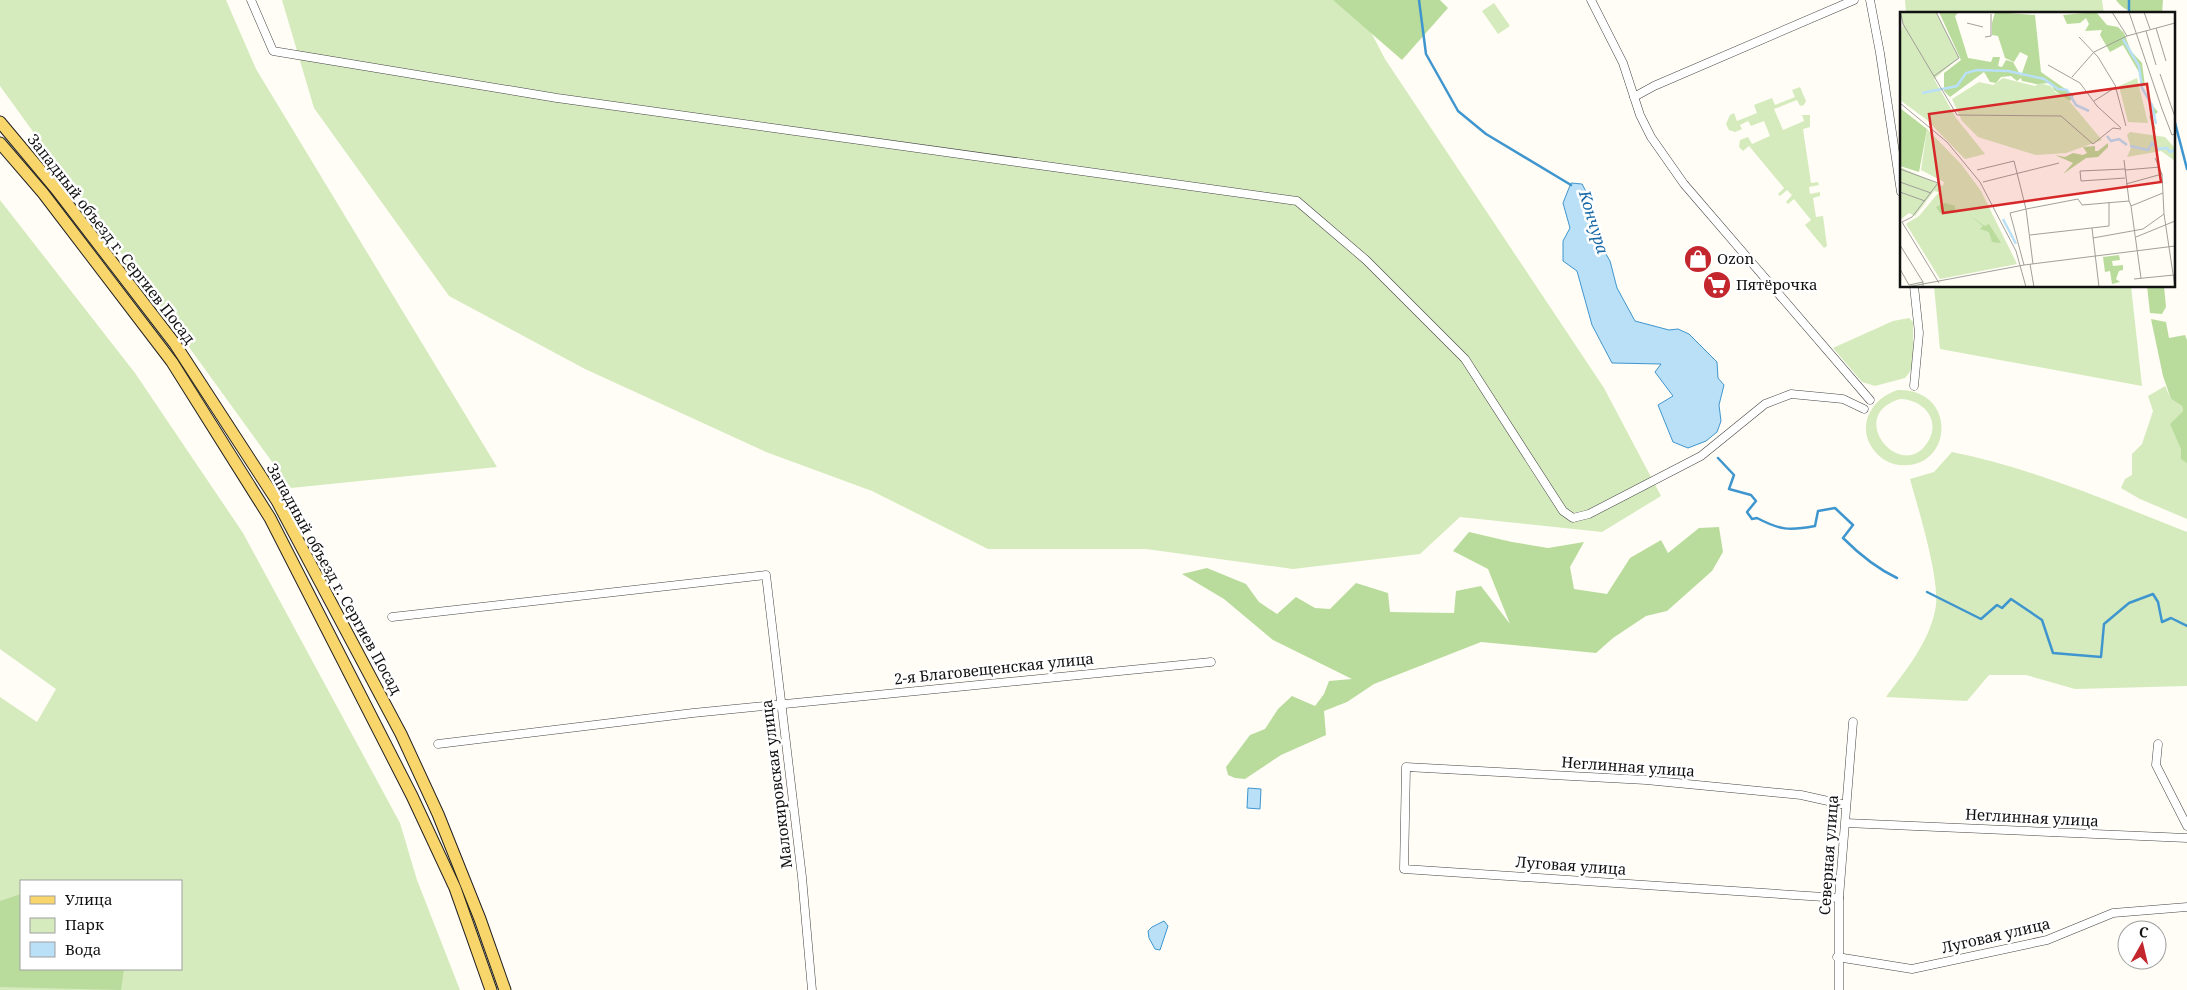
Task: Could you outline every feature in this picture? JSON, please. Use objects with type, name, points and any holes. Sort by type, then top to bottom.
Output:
[{"type":"main road","name":"Западный объезд г. Сергиев Посад","points":[[0,122],[56,189],[175,344],[277,501],[401,734],[438,814],[480,919],[505,990]]},
{"type":"main road","name":"Западный объезд г. Сергиев Посад","points":[[0,143],[43,193],[172,362],[270,518],[412,796],[455,888],[491,990]]},
{"type":"street","points":[[251,0],[273,51],[557,98],[1297,201],[1366,260],[1465,359],[1563,511],[1573,518],[1588,514],[1700,456],[1710,450],[1764,404],[1791,394],[1843,399],[1864,409]]},
{"type":"street","points":[[1591,0],[1623,63],[1634,97],[1651,137],[1684,184],[1870,400]]},
{"type":"street","points":[[1634,97],[1654,86],[1854,0]]},
{"type":"street","points":[[1870,0],[1900,185]]},
{"type":"street","points":[[1914,288],[1920,333],[1914,386]]},
{"type":"street","name":"Малокировская улица","points":[[392,617],[766,575],[802,876],[812,990]]},
{"type":"street","name":"2-я Благовещенская улица","points":[[438,744],[693,713],[781,706],[1211,662]]},
{"type":"street","name":"Северная улица","points":[[1839,990],[1839,898],[1854,722]]},
{"type":"street","points":[[2158,744],[2156,766],[2187,826]]},
{"type":"street","name":"Неглинная улица","points":[[1406,767],[1646,780],[1801,794],[1846,805]]},
{"type":"street","name":"Луговая улица","points":[[1406,767],[1404,869],[1839,898]]},
{"type":"street","name":"Неглинная улица","points":[[1846,823],[2187,838]]},
{"type":"street","name":"Луговая улица","points":[[1838,957],[1912,969],[2047,940],[2114,913],[2187,907]]},
{"type":"green space","points":[[0,0],[226,0],[256,69],[497,467],[291,488],[0,86]]},
{"type":"green space","points":[[282,0],[1343,0],[1360,11],[1385,59],[1604,388],[1661,496],[1602,532],[1460,517],[1420,554],[1293,569],[1146,549],[988,549],[872,491],[766,452],[585,369],[449,296],[314,108]]},
{"type":"green space","points":[[1333,0],[1440,0],[1448,8],[1402,60]]},
{"type":"green space","points":[[1905,0],[2102,0],[2104,12],[1906,12]]},
{"type":"green space","points":[[2116,0],[2163,0],[2162,12],[2134,12],[2120,5]]},
{"type":"green space","points":[[1494,3],[1510,26],[1498,34],[1482,11]]},
{"type":"green space","points":[[1800,87],[1806,101],[1804,105],[1800,106],[1797,100],[1774,109],[1783,130],[1804,121],[1802,115],[1810,115],[1810,127],[1803,129],[1811,183],[1818,182],[1819,185],[1809,187],[1810,194],[1820,192],[1820,196],[1813,198],[1816,217],[1823,216],[1827,246],[1824,248],[1805,225],[1811,220],[1794,199],[1788,204],[1786,202],[1792,195],[1787,190],[1780,196],[1778,194],[1784,188],[1749,146],[1743,151],[1739,147],[1740,140],[1748,137],[1752,144],[1770,136],[1764,121],[1751,126],[1748,121],[1740,125],[1742,129],[1735,132],[1729,130],[1726,124],[1730,115],[1734,113],[1737,121],[1757,113],[1754,105],[1772,98],[1775,105],[1795,97],[1792,90]]},
{"type":"green space","points":[[0,200],[135,373],[243,533],[400,823],[417,880],[460,990],[0,990],[0,697],[37,722],[56,689],[0,649]]},
{"type":"green space","points":[[1934,288],[2131,288],[2142,386],[1940,349]]},
{"type":"green space","points":[[2147,288],[2164,288],[2166,307],[2162,314],[2150,313]]},
{"type":"green space","points":[[1909,318],[1913,322],[1913,366],[1905,378],[1875,386],[1862,382],[1833,348],[1893,321]]},
{"type":"green space","points":[[2151,319],[2166,322],[2169,338],[2185,335],[2187,340],[2187,463],[2181,459],[2181,449],[2170,424],[2183,411],[2182,406],[2171,399],[2163,376]]},
{"type":"green space","points":[[2165,386],[2171,399],[2182,406],[2183,411],[2171,424],[2181,445],[2181,456],[2187,462],[2187,519],[2140,499],[2121,488],[2125,479],[2132,475],[2132,454],[2142,444],[2153,411],[2148,396]]},
{"type":"green space","points":[[1898,390],[1918,393],[1931,402],[1939,415],[1942,429],[1938,444],[1930,456],[1917,463],[1899,465],[1887,461],[1873,450],[1867,437],[1866,428],[1870,412],[1875,404],[1889,393]],"holes":[[[1900,399],[1922,406],[1927,411],[1931,417],[1932,432],[1929,440],[1918,452],[1906,455],[1894,452],[1884,443],[1878,432],[1877,419],[1884,408]]]},
{"type":"green space","points":[[1952,452],[2042,476],[2187,532],[2187,686],[2075,689],[2026,675],[1989,675],[1967,701],[1886,697],[1921,646],[1932,623],[1935,611],[1935,583],[1932,565],[1910,479],[1934,472]]},
{"type":"green space","points":[[1719,527],[1723,552],[1712,571],[1667,611],[1646,616],[1613,638],[1596,653],[1481,642],[1374,684],[1347,702],[1324,711],[1326,735],[1281,755],[1245,779],[1228,775],[1226,767],[1250,735],[1265,729],[1278,709],[1292,696],[1315,706],[1324,694],[1329,681],[1352,679],[1273,640],[1224,599],[1182,574],[1207,568],[1246,584],[1259,602],[1277,614],[1296,597],[1315,608],[1330,609],[1356,583],[1388,593],[1390,612],[1454,613],[1456,591],[1481,586],[1510,624],[1488,569],[1453,551],[1469,532],[1548,548],[1584,542],[1570,567],[1574,589],[1607,594],[1630,558],[1661,540],[1668,553],[1699,528]]},
{"type":"green space","points":[[20,894],[20,970],[124,970],[121,990],[0,987],[0,901]]},
{"type":"water","points":[[1571,183],[1582,184],[1590,199],[1596,237],[1610,261],[1617,288],[1635,321],[1669,330],[1678,329],[1689,334],[1717,362],[1718,378],[1724,385],[1719,405],[1721,421],[1717,432],[1706,441],[1688,448],[1673,442],[1658,405],[1673,396],[1655,372],[1661,364],[1612,363],[1592,325],[1577,271],[1563,261],[1563,241],[1570,228],[1563,203]]},
{"type":"water","points":[[1248,788],[1261,789],[1260,809],[1247,808]]},
{"type":"water","points":[[1164,921],[1168,926],[1160,950],[1155,949],[1149,938],[1148,931]]},
{"type":"waterway","name":"Кончура","points":[[1419,0],[1426,54],[1458,111],[1486,134],[1571,185]]},
{"type":"waterway","points":[[2129,0],[2129,12]]},
{"type":"waterway","points":[[2174,119],[2187,169]]},
{"type":"waterway","name":"Кончура","points":[[1718,458],[1734,475],[1729,489],[1751,495],[1756,501],[1747,512],[1752,519],[1757,518],[1779,527],[1791,529],[1806,528],[1815,526],[1818,511],[1835,508],[1853,525],[1843,538],[1868,560],[1897,578]]},
{"type":"waterway","name":"Кончура","points":[[1927,592],[1981,619],[1997,605],[2002,608],[2011,599],[2042,620],[2053,653],[2101,657],[2104,624],[2129,603],[2153,594],[2158,602],[2162,622],[2171,618],[2187,626]]},
{"type":"place","name":"Ozon","points":[[1698,259]]},
{"type":"place","name":"Пятёрочка","points":[[1717,285]]}]
